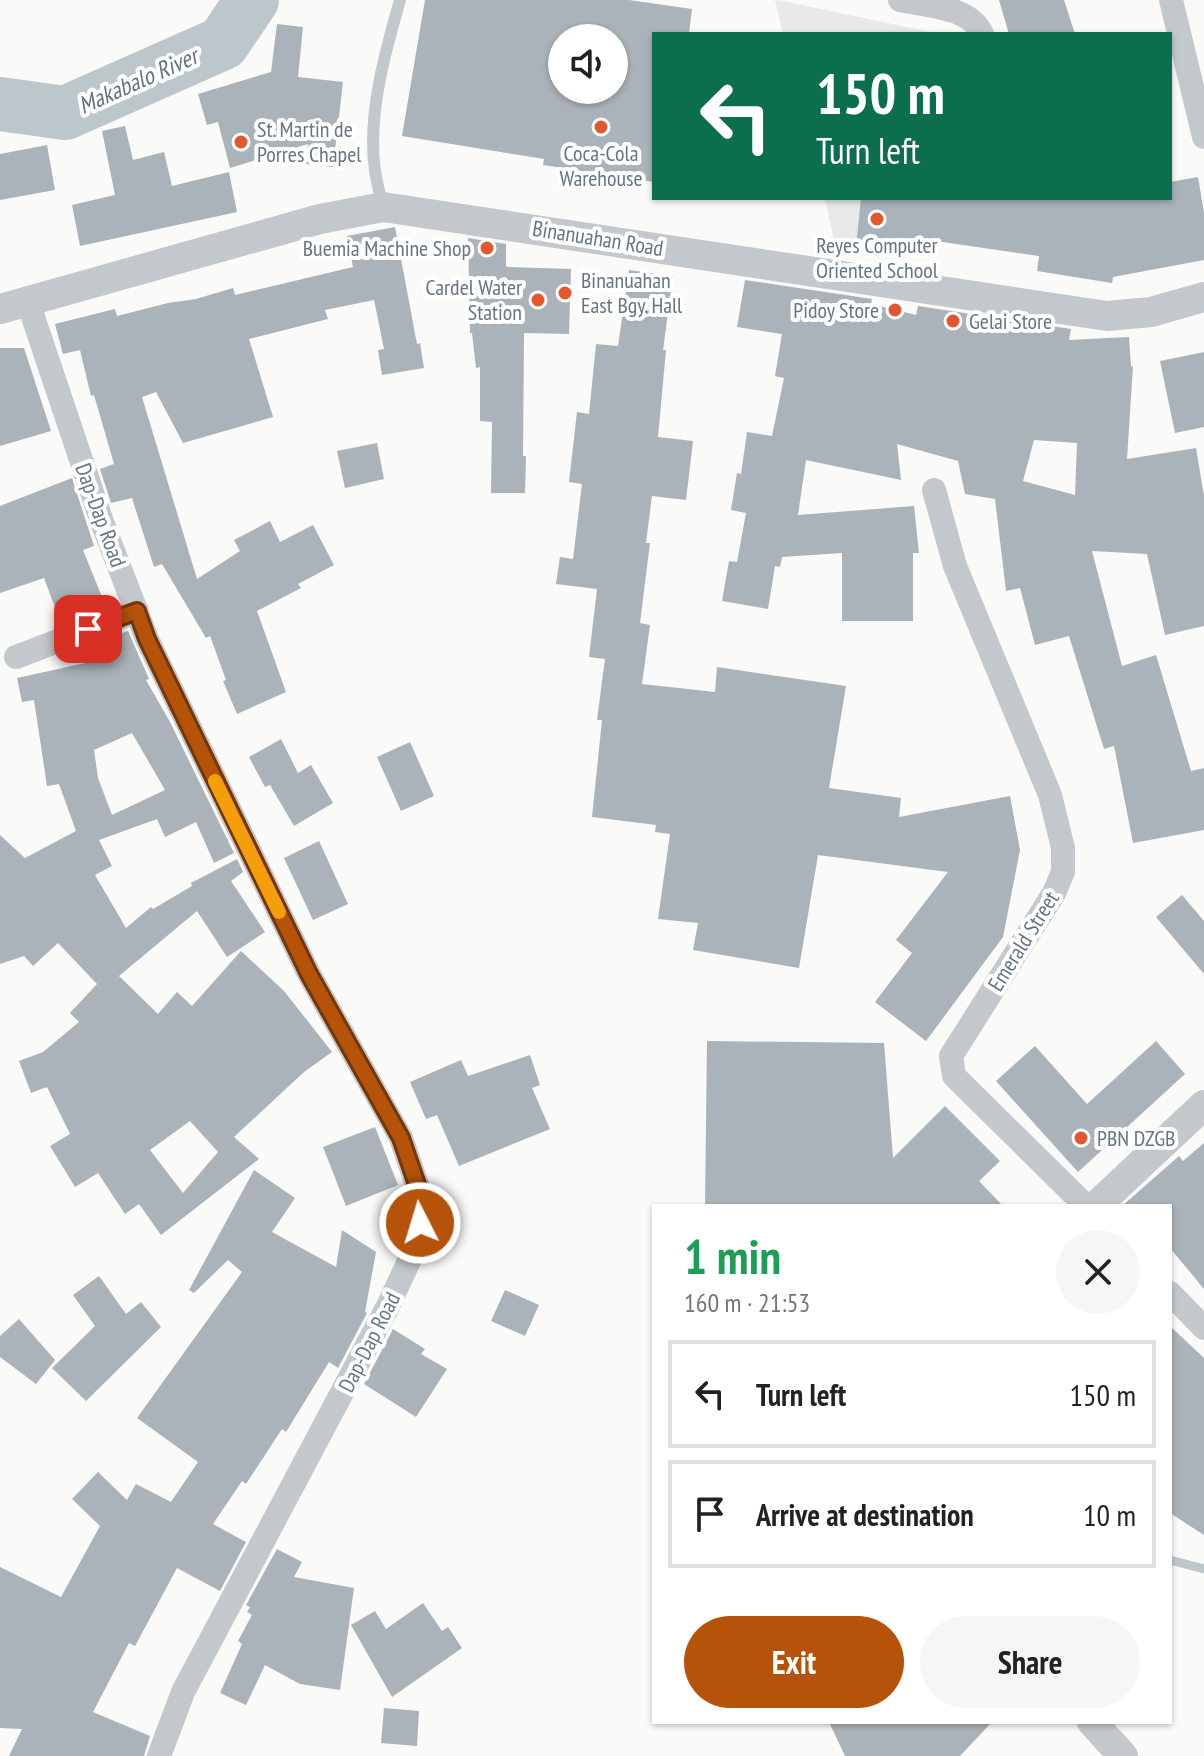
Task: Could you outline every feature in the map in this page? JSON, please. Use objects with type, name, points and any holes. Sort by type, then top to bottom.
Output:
[{"type":"street","points":[[900,0],[961,13],[978,25],[981,32]]},
{"type":"street","points":[[1171,0],[1176,39],[1204,137]]},
{"type":"street","name":"Binanuahan Road","points":[[14,306],[320,219],[383,207],[1107,316],[1151,312],[1204,297]]},
{"type":"street","name":"Dap-Dap Road","points":[[14,306],[154,653],[309,974],[401,1138],[423,1202],[417,1244],[388,1306],[183,1692],[159,1756]]},
{"type":"street","name":"Emerald Street","points":[[934,490],[955,566],[1050,795],[1063,848],[1063,872],[1054,893],[951,1056],[954,1076],[1084,1204]]},
{"type":"street","points":[[16,657],[137,611]]},
{"type":"street","points":[[1098,1204],[1204,1105]]},
{"type":"street","points":[[1172,1295],[1204,1328]]},
{"type":"street","points":[[1094,1724],[1123,1756]]},
{"type":"lane","points":[[383,207],[375,169],[374,131],[389,41],[400,0]]},
{"type":"shaded area","points":[[775,0],[930,32],[783,32]]},
{"type":"shaded area","name":"Reyes Computer Oriented School","points":[[825,200],[926,200],[921,253],[834,241]]},
{"type":"building","points":[[425,0],[629,0],[692,9],[689,32],[652,32],[652,182],[543,165],[544,159],[402,136]]},
{"type":"building","points":[[999,0],[1064,0],[1074,32],[1008,32]]},
{"type":"building","points":[[277,24],[303,27],[298,77],[343,82],[333,167],[306,164],[308,144],[230,168],[218,122],[207,125],[198,94],[271,72]]},
{"type":"building","points":[[125,126],[133,160],[164,152],[172,186],[229,172],[237,212],[80,246],[72,205],[115,195],[102,131]]},
{"type":"building","points":[[47,145],[55,190],[0,200],[0,154]]},
{"type":"building","points":[[1198,177],[1204,213],[1204,260],[1113,277],[1112,283],[1037,271],[1039,256],[922,239],[921,251],[892,246],[891,250],[856,247],[861,200],[1172,200],[1172,182]]},
{"type":"building","points":[[395,227],[424,368],[382,375],[378,350],[384,349],[374,300],[325,310],[328,319],[249,339],[273,417],[183,443],[156,392],[142,397],[197,579],[240,551],[234,540],[270,521],[280,542],[313,525],[334,565],[298,584],[301,588],[257,611],[286,692],[237,714],[223,681],[226,680],[210,636],[206,638],[162,564],[154,567],[132,498],[111,503],[100,469],[114,464],[94,395],[91,396],[80,350],[63,354],[55,324],[115,309],[117,316],[233,288],[235,295],[353,267],[347,236]]},
{"type":"building","points":[[468,238],[506,244],[508,267],[571,269],[569,334],[524,333],[525,493],[491,493],[492,422],[480,421],[480,367],[476,368],[470,333]]},
{"type":"building","points":[[629,270],[673,276],[663,350],[666,350],[658,437],[693,441],[686,500],[652,496],[646,543],[650,543],[640,623],[650,625],[642,684],[715,692],[717,667],[846,686],[829,788],[901,798],[899,817],[1010,796],[1020,850],[1003,937],[926,1041],[875,1002],[912,953],[896,940],[948,872],[818,855],[799,968],[693,950],[698,923],[658,919],[670,834],[655,832],[656,825],[592,817],[602,720],[597,720],[605,659],[589,657],[597,589],[556,584],[560,557],[573,559],[582,484],[569,482],[577,412],[589,414],[596,344],[618,346]]},
{"type":"building","points":[[745,280],[872,299],[871,304],[916,315],[918,306],[998,318],[1036,328],[1037,324],[1071,329],[1069,340],[1129,337],[1133,366],[1127,459],[1196,448],[1204,496],[1204,626],[1165,635],[1147,554],[1092,551],[1122,666],[1156,655],[1191,771],[1204,768],[1204,830],[1133,843],[1114,746],[1104,749],[1069,636],[1035,645],[1020,588],[1006,591],[995,499],[965,494],[958,461],[897,444],[901,480],[806,460],[798,515],[914,506],[919,553],[913,553],[913,621],[842,621],[842,553],[782,557],[780,567],[775,566],[768,609],[722,601],[729,561],[737,562],[746,513],[731,510],[737,473],[741,474],[747,432],[772,436],[784,378],[775,376],[782,334],[737,327]],"holes":[[[1034,440],[1077,443],[1075,495],[1023,481]]]},
{"type":"building","points":[[0,348],[24,348],[51,431],[0,446]]},
{"type":"building","points":[[1204,352],[1204,427],[1175,433],[1160,361]]},
{"type":"building","points":[[377,443],[384,479],[345,488],[337,451]]},
{"type":"building","points":[[72,478],[94,546],[83,550],[106,607],[88,613],[87,606],[59,618],[44,578],[0,593],[0,506]]},
{"type":"building","points":[[128,631],[149,679],[146,680],[234,853],[214,863],[196,822],[165,837],[157,819],[99,840],[112,866],[95,875],[126,928],[151,907],[153,909],[192,886],[191,883],[237,859],[243,872],[231,881],[265,932],[227,957],[197,911],[119,976],[158,1014],[177,992],[192,1006],[241,951],[284,991],[332,1052],[304,1072],[234,1137],[259,1159],[161,1235],[139,1204],[125,1214],[98,1173],[75,1187],[50,1146],[70,1134],[47,1087],[31,1093],[19,1061],[43,1052],[79,1022],[70,1013],[97,984],[58,943],[33,966],[24,956],[0,964],[0,835],[25,858],[76,831],[59,784],[47,786],[34,700],[22,702],[17,678],[99,660],[95,643]],"holes":[[[132,733],[165,790],[112,815],[98,778],[94,750]],[[190,1121],[218,1152],[183,1193],[150,1150]]]},
{"type":"building","points":[[281,739],[298,773],[311,765],[333,803],[294,826],[270,785],[265,787],[249,757]]},
{"type":"building","points":[[410,742],[434,796],[401,811],[377,757]]},
{"type":"building","points":[[319,841],[348,904],[313,920],[284,858]]},
{"type":"building","points":[[1182,895],[1204,921],[1204,974],[1156,917]]},
{"type":"building","points":[[707,1041],[884,1043],[893,1158],[945,1106],[1000,1161],[979,1181],[1001,1204],[705,1204]]},
{"type":"building","name":"PBN DZGB","points":[[1156,1041],[1185,1074],[1078,1172],[996,1081],[1035,1046],[1087,1104]]},
{"type":"building","points":[[530,1055],[540,1085],[532,1088],[550,1129],[459,1166],[437,1115],[426,1119],[410,1082],[461,1060],[468,1076]]},
{"type":"building","points":[[375,1127],[398,1185],[346,1206],[323,1147]]},
{"type":"building","points":[[1204,1143],[1204,1289],[1172,1250],[1172,1204],[1124,1204],[1179,1156],[1183,1161]]},
{"type":"building","points":[[254,1170],[295,1198],[272,1232],[336,1267],[342,1230],[376,1252],[367,1313],[338,1368],[329,1362],[286,1432],[282,1429],[246,1484],[242,1481],[213,1524],[246,1542],[220,1591],[177,1568],[135,1646],[129,1643],[93,1712],[150,1736],[144,1756],[9,1756],[22,1729],[0,1728],[0,1567],[61,1597],[100,1526],[72,1499],[98,1472],[127,1500],[136,1484],[171,1502],[198,1462],[137,1418],[242,1272],[228,1260],[194,1293],[189,1290]]},
{"type":"building","points":[[99,1276],[126,1314],[141,1302],[161,1327],[86,1401],[52,1368],[95,1326],[73,1295]]},
{"type":"building","points":[[505,1290],[539,1305],[525,1336],[491,1321]]},
{"type":"building","points":[[19,1319],[55,1360],[36,1384],[0,1357],[0,1336]]},
{"type":"building","points":[[1172,1328],[1204,1358],[1204,1535],[1172,1514]]},
{"type":"building","points":[[393,1329],[425,1349],[421,1354],[447,1369],[416,1417],[364,1384]]},
{"type":"building","points":[[277,1549],[302,1562],[294,1577],[354,1588],[340,1690],[300,1684],[265,1665],[246,1705],[220,1693],[242,1644],[238,1641],[252,1615],[247,1612],[250,1607],[246,1605]]},
{"type":"building","points":[[423,1603],[442,1631],[448,1627],[462,1648],[392,1697],[351,1625],[375,1611],[386,1629]]},
{"type":"building","points":[[384,1708],[419,1711],[417,1746],[381,1743]]},
{"type":"building","points":[[830,1724],[990,1724],[960,1756],[845,1756]]},
{"type":"waterway","name":"Makabalo River","points":[[0,104],[65,113],[223,43],[252,0]]},
{"type":"waterway","points":[[1172,1561],[1204,1569]]},
{"type":"slow traffic","points":[[215,781],[279,912]]},
{"type":"place","name":"Coca-Cola Warehouse","points":[[601,127]]},
{"type":"place","name":"St. Martin de Porres Chapel","points":[[241,142]]},
{"type":"place","name":"Reyes Computer Oriented School","points":[[877,219]]},
{"type":"place","name":"Buemia Machine Shop","points":[[487,248]]},
{"type":"place","name":"Binanuahan East Bgy. Hall","points":[[565,293]]},
{"type":"place","name":"Cardel Water Station","points":[[538,300]]},
{"type":"place","name":"Pidoy Store","points":[[895,310]]},
{"type":"place","name":"Gelai Store","points":[[953,321]]},
{"type":"place","name":"PBN DZGB","points":[[1081,1138]]},
{"type":"route","points":[[88,629],[137,611],[147,639],[309,974],[401,1138],[423,1202],[420,1223]]}]
